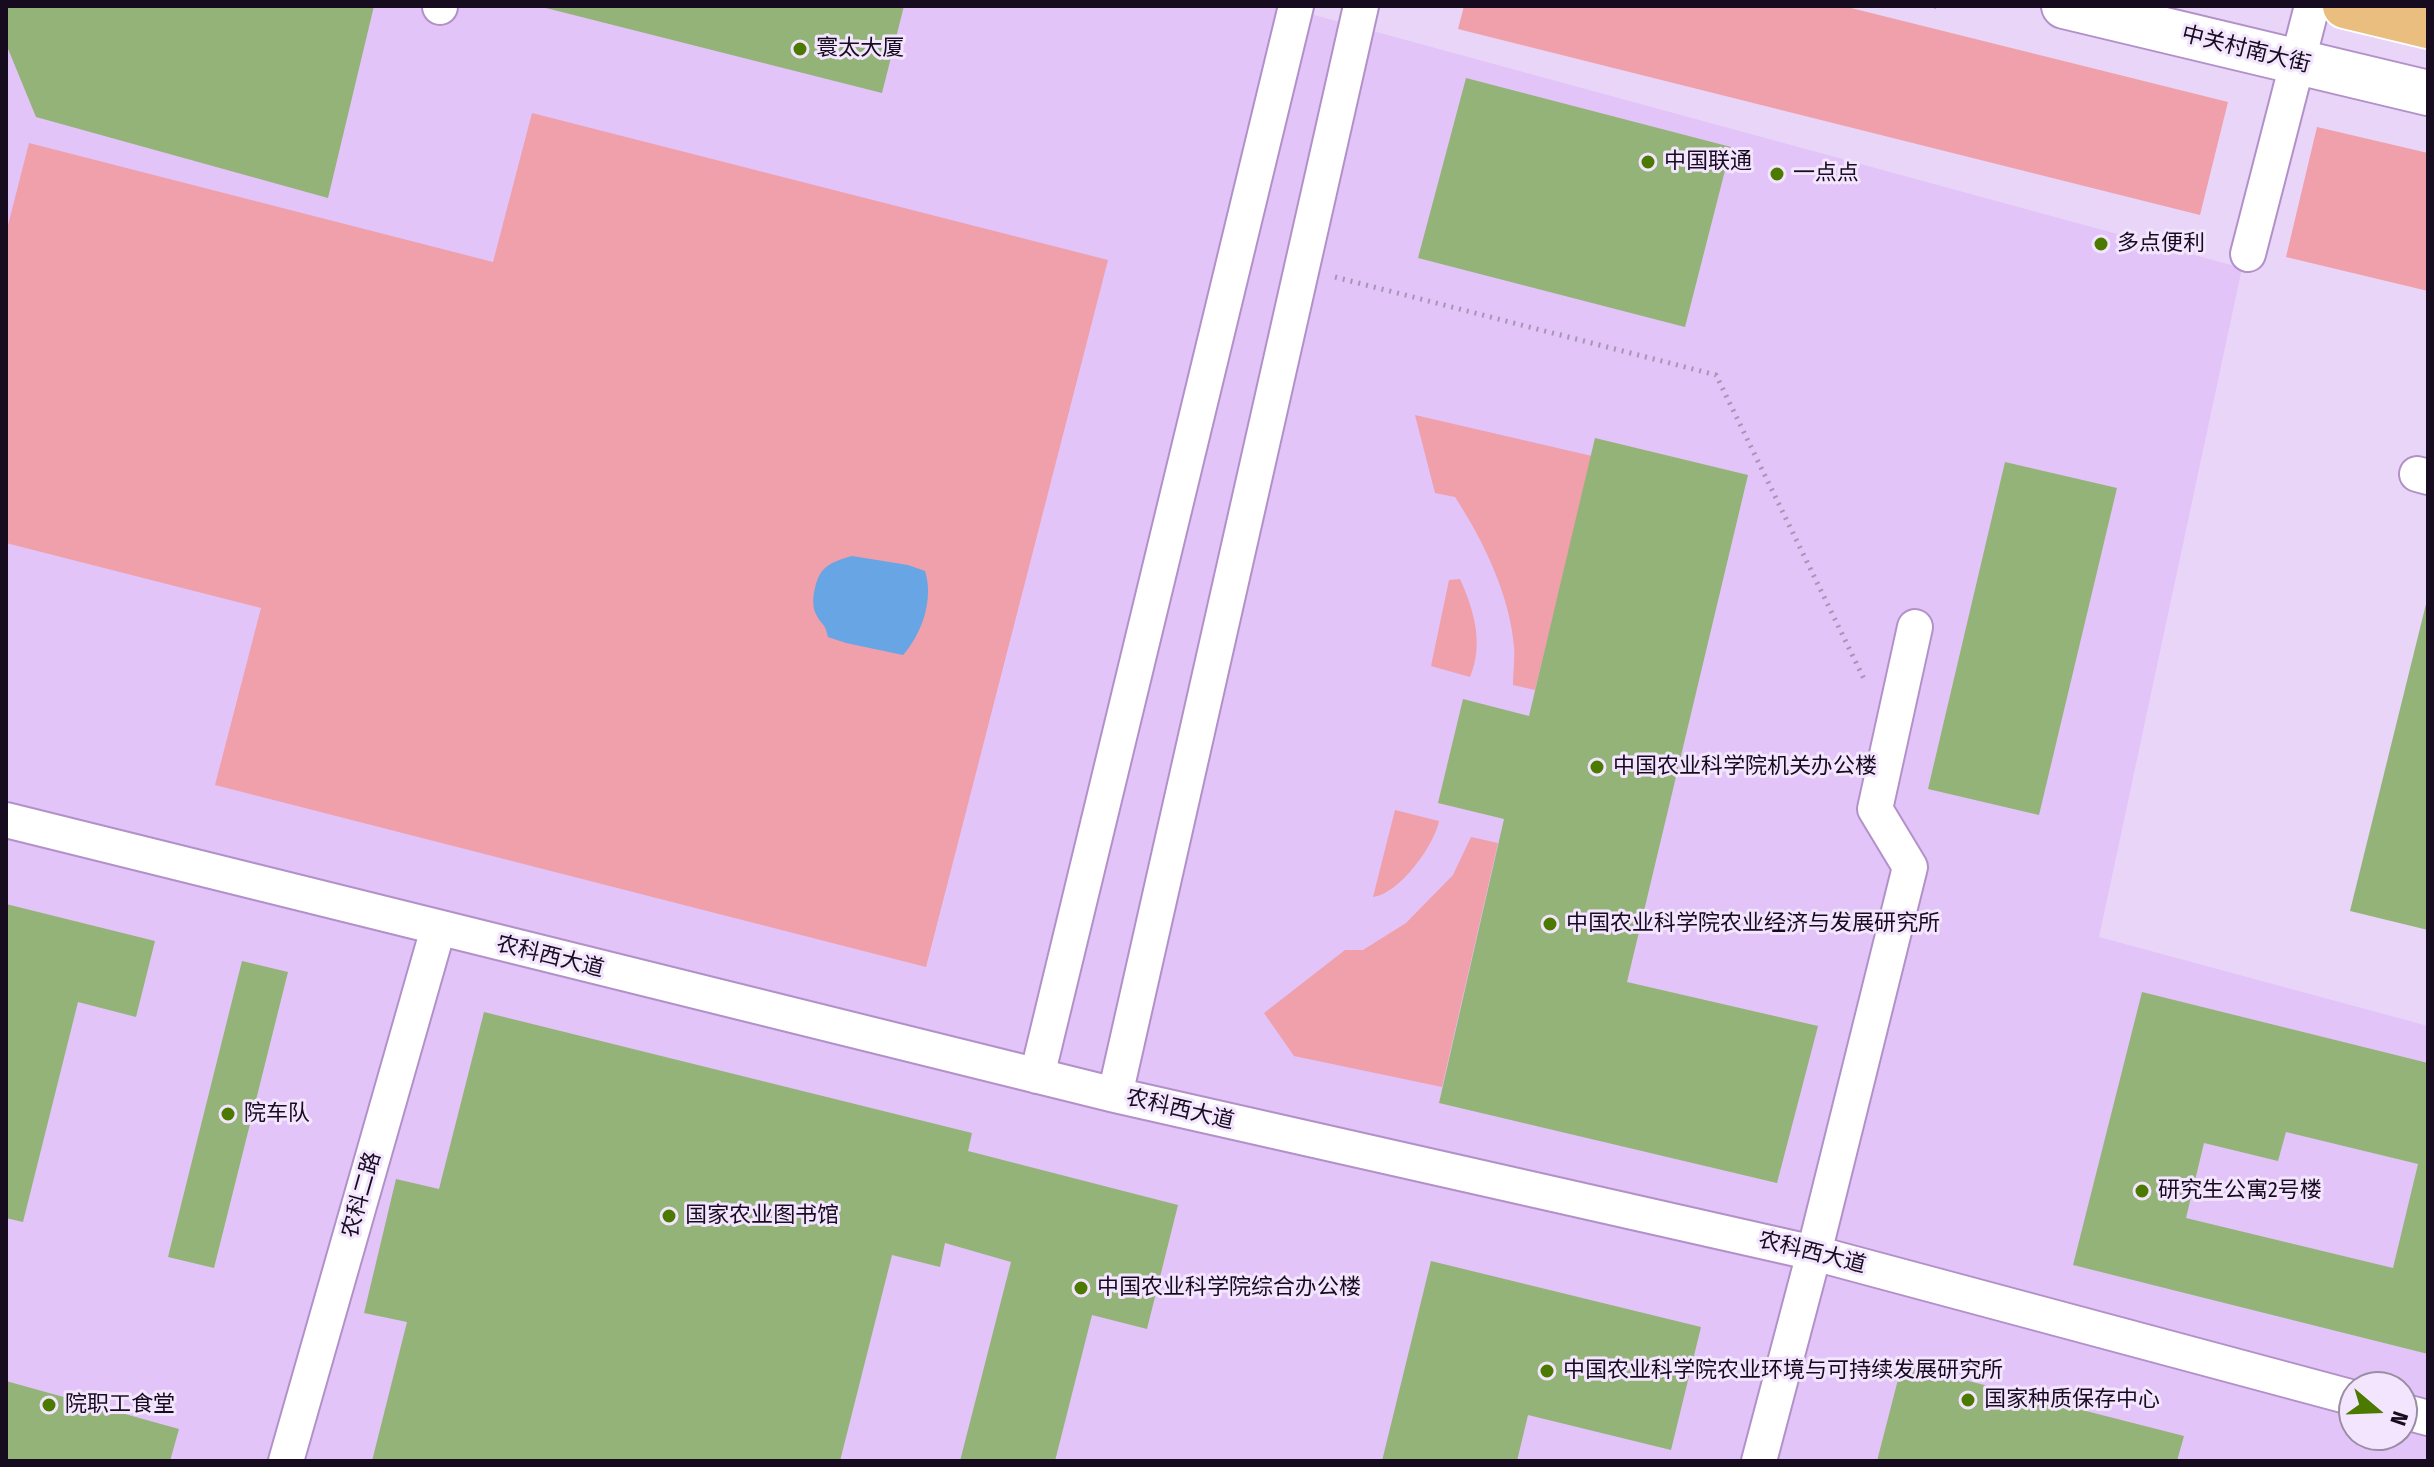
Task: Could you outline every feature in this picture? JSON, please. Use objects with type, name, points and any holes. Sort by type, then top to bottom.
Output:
[{"type":"main road","points":[[2345,6],[2428,26]]},
{"type":"street","points":[[1037,1076],[1296,6]]},
{"type":"street","points":[[1115,1095],[1361,6]]},
{"type":"street","name":"中关村南大街","points":[[2064,6],[2428,93]]},
{"type":"street","points":[[2248,254],[2312,6]]},
{"type":"street","points":[[1759,1461],[1910,867],[1875,809],[1915,627]]},
{"type":"street","name":"农科西大道","points":[[6,820],[1115,1095],[1814,1253],[2338,1394]]},
{"type":"street","name":"农科二路","points":[[286,1461],[438,929]]},
{"type":"path","points":[[1301,269],[1716,375],[1891,736]]},
{"type":"shaded area","points":[[6,6],[1281,6],[2242,268],[2099,937],[2428,1026],[2428,1461],[6,1461]]},
{"type":"shaded area","points":[[1464,6],[1843,6],[2228,102],[2200,215],[1458,29]]},
{"type":"shaded area","points":[[532,113],[1108,260],[926,967],[215,785],[261,608],[6,543],[6,233],[29,143],[493,262]]},
{"type":"shaded area","points":[[2317,127],[2428,153],[2428,291],[2286,257]]},
{"type":"shaded area","points":[[1415,415],[1592,456],[1535,690],[1513,685],[1514,647],[1501,588],[1485,550],[1455,497],[1435,493]]},
{"type":"shaded area","points":[[1460,579],[1476,627],[1476,652],[1470,677],[1431,666],[1449,580]]},
{"type":"shaded area","points":[[1395,810],[1439,821],[1430,843],[1414,867],[1394,887],[1373,897]]},
{"type":"shaded area","points":[[1471,837],[1498,843],[1442,1087],[1294,1056],[1264,1013],[1345,950],[1363,950],[1406,923],[1453,875]]},
{"type":"water","points":[[852,556],[908,565],[925,571],[928,593],[924,616],[916,637],[903,655],[828,637],[816,614],[813,597],[823,570]]},
{"type":"building","points":[[6,6],[374,6],[328,198],[36,117],[6,44]]},
{"type":"building","name":"寰太大厦","points":[[538,6],[904,6],[882,93]]},
{"type":"building","points":[[1466,78],[1731,147],[1685,327],[1418,258]]},
{"type":"building","name":"中国农业科学院机关办公楼","points":[[1595,438],[1748,475],[1627,982],[1818,1026],[1777,1183],[1439,1103],[1504,819],[1438,803],[1463,699],[1529,716]]},
{"type":"building","points":[[2005,462],[2117,488],[2039,815],[1928,789]]},
{"type":"building","points":[[2428,600],[2428,930],[2350,911]]},
{"type":"building","points":[[6,904],[155,941],[136,1017],[78,1002],[23,1222],[6,1218]]},
{"type":"building","name":"院车队","points":[[242,961],[288,972],[214,1268],[168,1257]]},
{"type":"building","name":"研究生公寓2号楼","points":[[2142,992],[2428,1063],[2428,1354],[2073,1265]],"holes":[[[2286,1132],[2418,1164],[2393,1268],[2186,1218],[2204,1143],[2278,1161]]]},
{"type":"building","name":"国家农业图书馆","points":[[484,1012],[972,1133],[968,1151],[1178,1205],[1147,1329],[1092,1315],[1055,1461],[960,1461],[1011,1262],[945,1243],[940,1267],[892,1255],[840,1461],[372,1461],[407,1322],[364,1313],[396,1179],[439,1189]]},
{"type":"building","name":"中国农业科学院农业环境与可持续发展研究所","points":[[1431,1261],[1701,1327],[1671,1450],[1528,1415],[1517,1461],[1382,1461]]},
{"type":"building","name":"国家种质保存中心","points":[[1902,1364],[2184,1436],[2177,1461],[1877,1461]]},
{"type":"building","name":"院职工食堂","points":[[6,1381],[179,1429],[170,1461],[6,1461]]},
{"type":"place","name":"寰太大厦","points":[[800,49]]},
{"type":"place","name":"中国联通","points":[[1648,162]]},
{"type":"place","name":"一点点","points":[[1777,174]]},
{"type":"place","name":"多点便利","points":[[2101,244]]},
{"type":"place","name":"中国农业科学院机关办公楼","points":[[1597,767]]},
{"type":"place","name":"中国农业科学院农业经济与发展研究所","points":[[1550,924]]},
{"type":"place","name":"院车队","points":[[228,1114]]},
{"type":"place","name":"研究生公寓2号楼","points":[[2142,1191]]},
{"type":"place","name":"国家农业图书馆","points":[[669,1216]]},
{"type":"place","name":"中国农业科学院综合办公楼","points":[[1081,1288]]},
{"type":"place","name":"中国农业科学院农业环境与可持续发展研究所","points":[[1547,1371]]},
{"type":"place","name":"国家种质保存中心","points":[[1968,1400]]},
{"type":"place","name":"院职工食堂","points":[[49,1405]]}]
